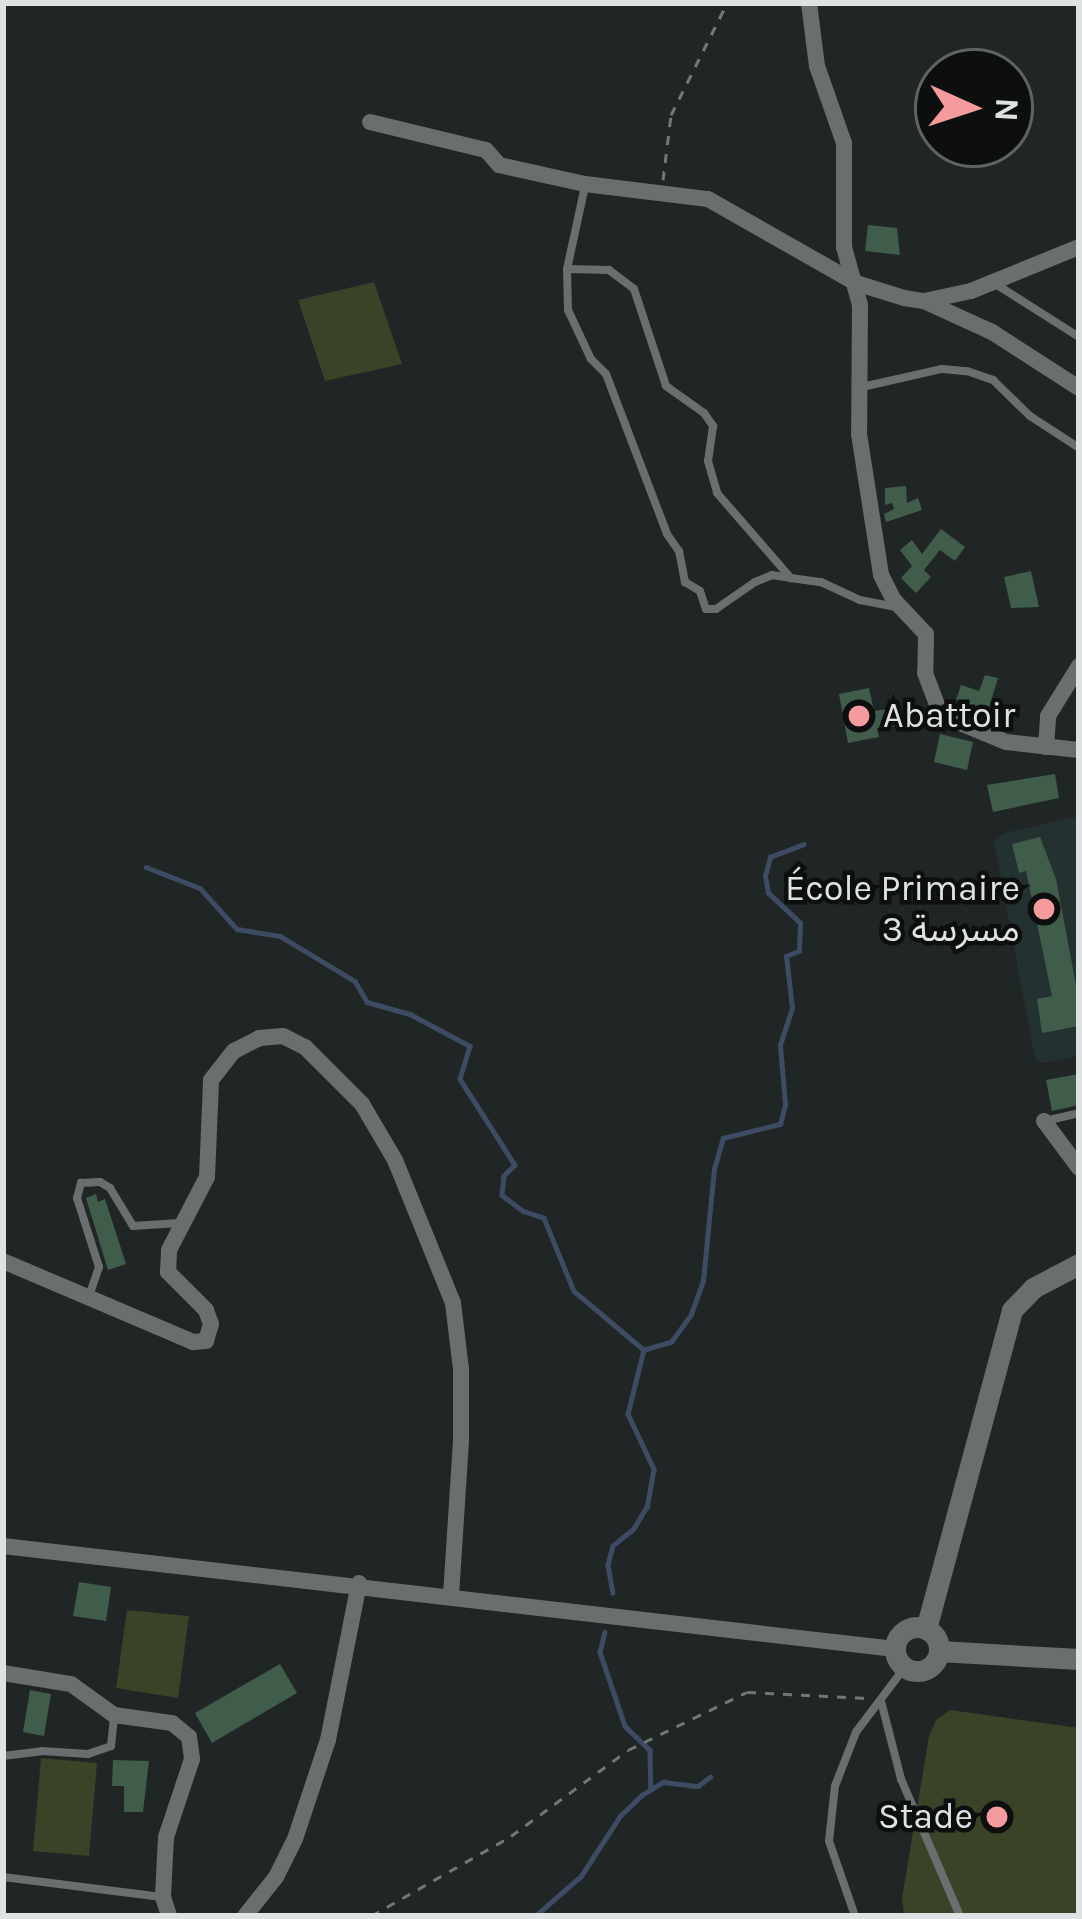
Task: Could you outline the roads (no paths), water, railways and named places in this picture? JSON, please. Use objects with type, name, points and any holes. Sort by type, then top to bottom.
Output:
[{"type":"street","points":[[809,3],[812,43],[844,143],[844,247],[856,283],[856,388],[879,569],[900,608],[926,634],[925,673],[941,715],[1006,742],[1079,749]]},
{"type":"street","points":[[370,122],[485,151],[499,166],[723,205],[856,283],[924,301],[992,332],[1079,388]]},
{"type":"street","points":[[924,301],[994,284],[1079,247]]},
{"type":"street","points":[[1046,747],[1048,716],[1079,666]]},
{"type":"street","points":[[3,1261],[193,1342],[206,1341],[212,1324],[206,1310],[168,1272],[169,1250],[207,1178],[211,1080],[234,1051],[259,1038],[284,1036],[330,1067],[362,1104],[395,1160],[453,1303],[461,1442],[452,1594]]},
{"type":"street","points":[[1045,1121],[1079,1168]]},
{"type":"street","points":[[939,1651],[926,1629],[1012,1310],[1033,1288],[1079,1264]]},
{"type":"street","points":[[3,1546],[452,1594],[900,1658],[926,1669],[939,1651]]},
{"type":"street","points":[[245,1916],[295,1839],[328,1740],[359,1583]]},
{"type":"street","points":[[900,1658],[905,1630],[926,1629]]},
{"type":"street","points":[[939,1651],[1079,1659]]},
{"type":"street","points":[[3,1673],[71,1684],[114,1714],[172,1723],[189,1737],[192,1759],[166,1837],[163,1897],[169,1916]]},
{"type":"lane","points":[[585,184],[567,269],[568,310],[591,359],[605,374],[667,534],[679,550],[685,582],[700,591],[706,609],[716,609],[772,575],[821,582],[860,600],[900,608]]},
{"type":"lane","points":[[567,269],[610,270],[634,289],[666,386],[704,413],[712,427],[708,461],[717,493],[791,578]]},
{"type":"lane","points":[[994,284],[1079,337]]},
{"type":"lane","points":[[856,388],[942,369],[967,371],[993,380],[1030,416],[1079,448]]},
{"type":"lane","points":[[1045,1121],[1079,1113]]},
{"type":"lane","points":[[88,1299],[98,1268],[76,1198],[81,1184],[100,1182],[110,1188],[133,1226],[186,1222]]},
{"type":"lane","points":[[855,1916],[839,1881],[829,1816],[850,1744],[881,1699],[900,1658]]},
{"type":"lane","points":[[881,1699],[901,1779],[960,1916]]},
{"type":"lane","points":[[3,1756],[42,1750],[88,1754],[111,1746],[114,1714]]},
{"type":"lane","points":[[3,1877],[163,1897]]},
{"type":"waterway","points":[[646,1349],[671,1342],[691,1314],[703,1281],[714,1169],[723,1138],[780,1124],[785,1105],[780,1045],[792,1008],[786,956],[799,951],[800,923],[768,893],[765,876],[770,857],[804,844]]},
{"type":"waterway","points":[[146,867],[200,888],[237,929],[280,936],[355,981],[367,1002],[410,1014],[470,1046],[460,1079],[515,1165],[504,1176],[502,1195],[523,1211],[544,1218],[574,1291],[644,1350],[628,1414],[654,1469],[647,1507],[634,1529],[613,1546],[608,1565],[613,1593]]},
{"type":"waterway","points":[[605,1632],[600,1652],[625,1726],[650,1750],[651,1789]]},
{"type":"waterway","points":[[535,1916],[581,1876],[620,1816],[642,1795],[663,1782],[698,1786],[710,1777]]},
{"type":"place","name":"Abattoir","points":[[859,716]]},
{"type":"place","name":"École Primaire 3 مسرسة","points":[[1044,909]]},
{"type":"place","name":"Stade","points":[[997,1817]]}]
